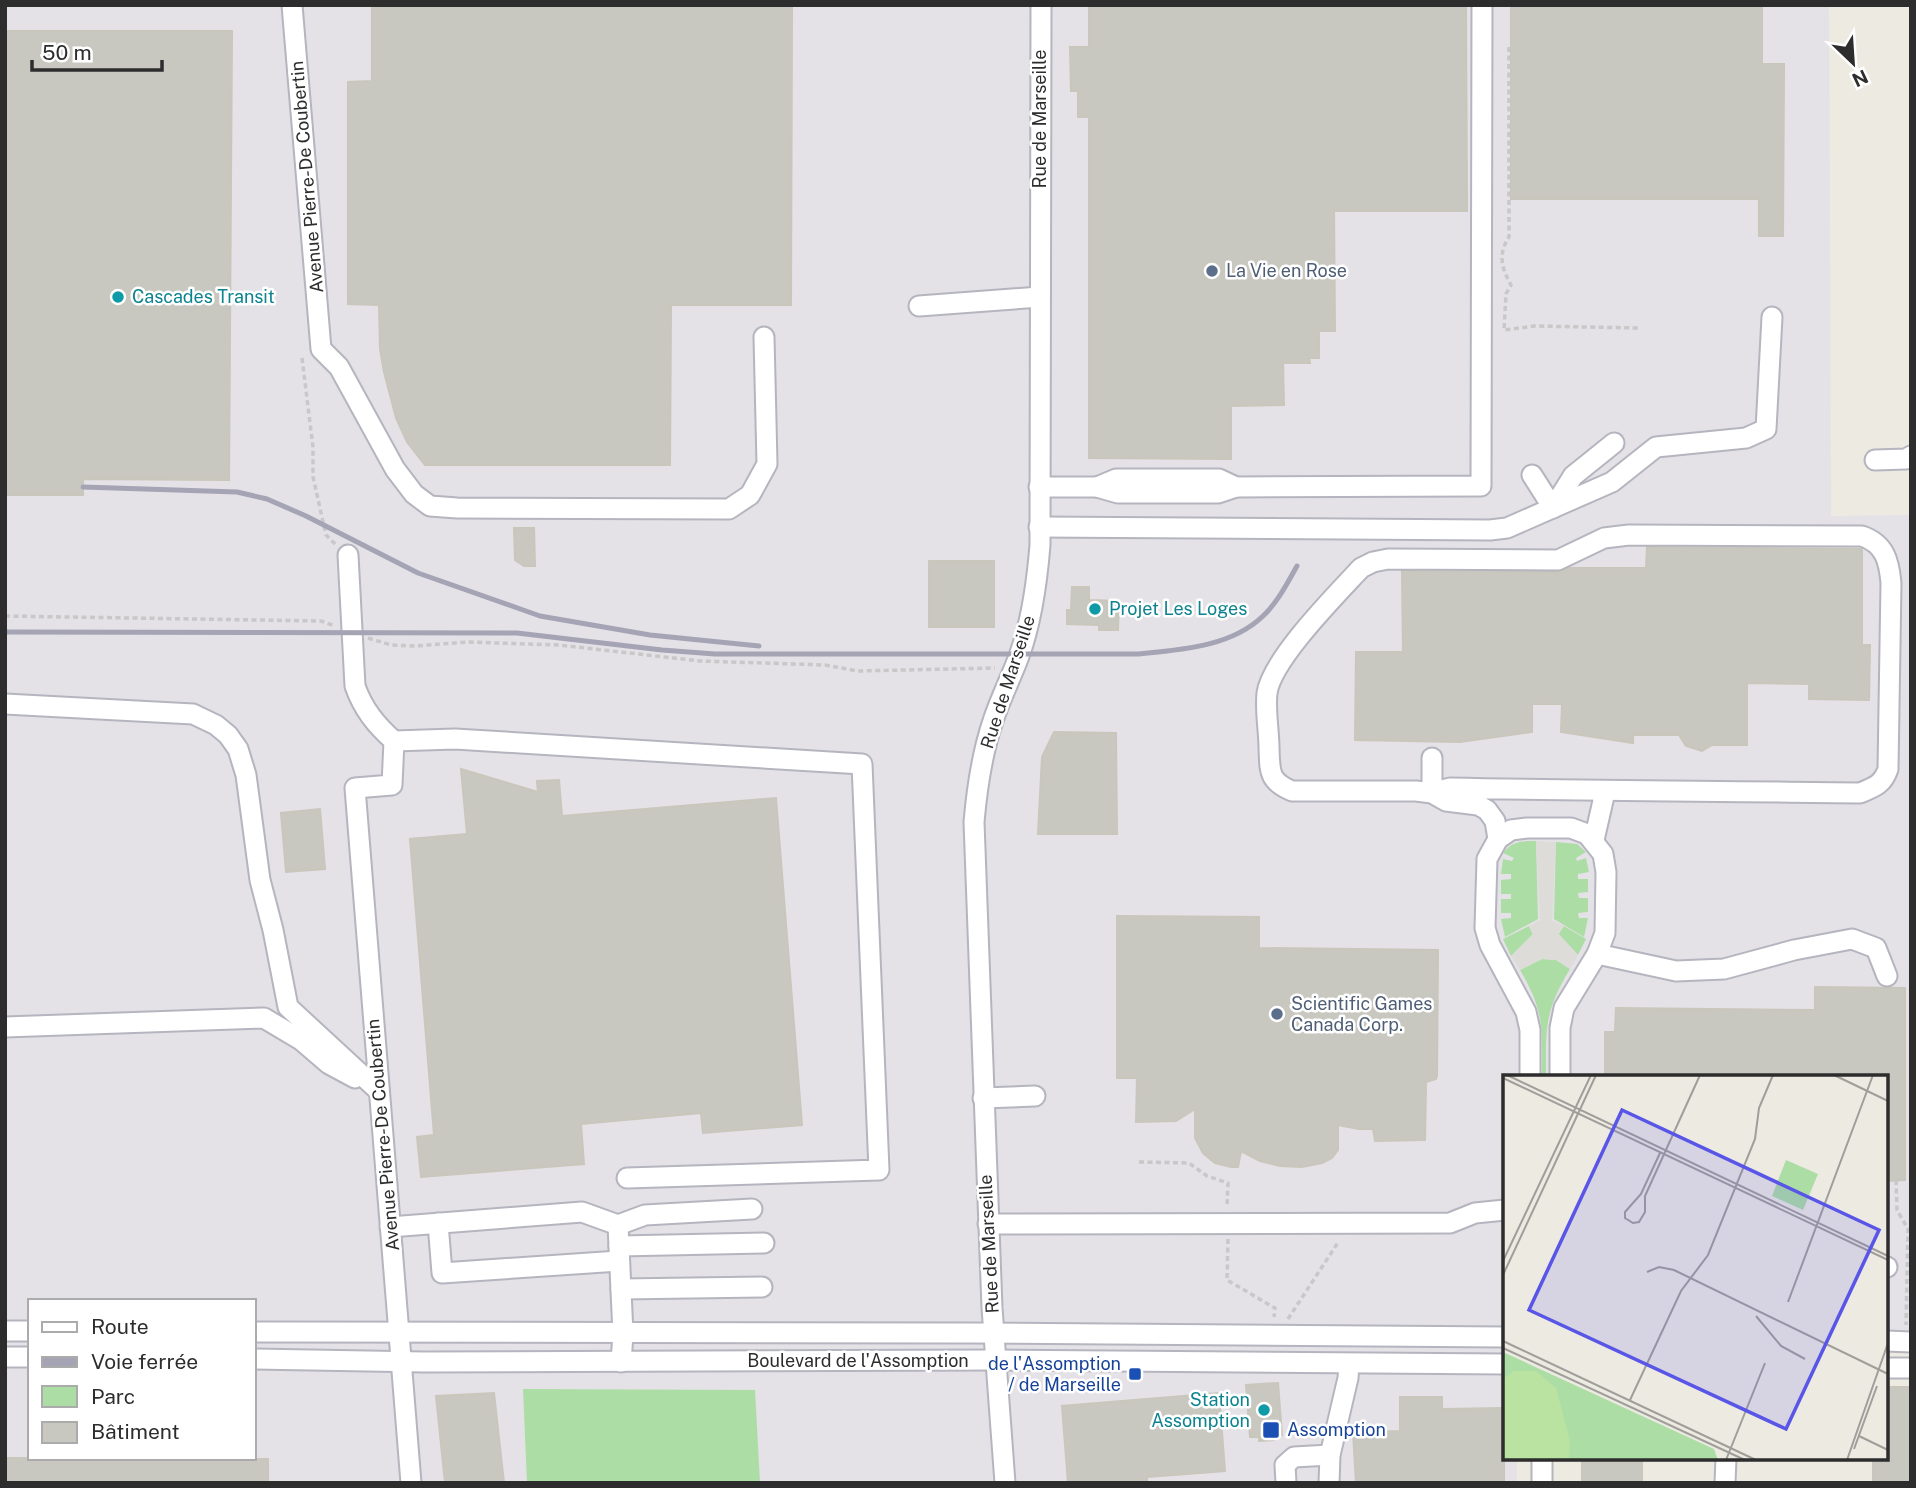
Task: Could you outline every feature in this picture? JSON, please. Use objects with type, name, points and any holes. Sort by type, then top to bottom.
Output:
[{"type":"street","name":"Avenue Pierre-De Coubertin","points":[[292,5],[321,349],[339,367],[395,469],[414,494],[430,506],[729,509],[750,495],[767,464],[764,337]]},
{"type":"street","name":"Rue de Marseille","points":[[1005,1483],[993,1333],[974,822],[976,796],[992,723],[1022,645],[1037,572],[1040,527],[1041,5]]},
{"type":"street","points":[[1039,487],[1097,487],[1116,479],[1219,479],[1236,487],[1481,486],[1482,5]]},
{"type":"street","points":[[919,306],[1040,297]]},
{"type":"street","points":[[1040,527],[1507,528],[1612,482],[1657,447],[1746,439],[1766,429],[1772,317]]},
{"type":"street","points":[[1553,508],[1573,476],[1614,443]]},
{"type":"street","points":[[1911,448],[1907,446],[1875,453],[1906,459],[1911,456]]},
{"type":"street","points":[[1532,475],[1553,508]]},
{"type":"street","points":[[1629,535],[1862,536],[1874,540],[1889,565],[1891,583],[1888,769],[1877,787],[1860,793],[1659,790],[1605,792],[1450,788],[1432,793],[1292,791],[1282,787],[1270,773],[1267,692],[1278,668],[1294,644],[1361,568],[1373,562],[1388,559],[1558,560],[1604,538],[1629,535]]},
{"type":"street","points":[[348,555],[355,686],[361,703],[394,741],[455,739],[862,764],[879,1170],[627,1178]]},
{"type":"street","points":[[5,704],[193,714],[216,725],[228,735],[238,749],[246,775],[260,880],[288,1007],[378,1090]]},
{"type":"street","name":"Avenue Pierre-De Coubertin","points":[[394,741],[392,785],[355,788],[411,1483]]},
{"type":"street","points":[[1432,758],[1432,793]]},
{"type":"street","points":[[1594,840],[1605,792]]},
{"type":"street","points":[[1432,793],[1446,801],[1463,802],[1487,810],[1495,821],[1498,839]]},
{"type":"street","points":[[1530,1075],[1530,1030],[1526,1012],[1490,945],[1485,928],[1487,859],[1498,839],[1511,831],[1571,828],[1587,834],[1603,854],[1606,872],[1605,933],[1597,954],[1564,1008],[1560,1028],[1560,1075]]},
{"type":"street","points":[[1597,954],[1676,971],[1724,969],[1794,950],[1852,939],[1876,948],[1886,976]]},
{"type":"street","points":[[5,1027],[264,1018],[301,1040],[329,1064],[378,1090]]},
{"type":"street","points":[[983,1098],[1035,1096]]},
{"type":"street","points":[[390,1227],[582,1212],[618,1225],[645,1215],[752,1209]]},
{"type":"street","points":[[988,1224],[1450,1223],[1475,1213],[1503,1210]]},
{"type":"street","points":[[438,1223],[442,1273],[764,1242]]},
{"type":"street","points":[[618,1225],[621,1362]]},
{"type":"street","points":[[621,1289],[762,1287]]},
{"type":"street","points":[[5,1331],[28,1331]]},
{"type":"street","name":"Boulevard de l'Assomption","points":[[256,1332],[1503,1337]]},
{"type":"street","points":[[1888,1340],[1908,1333]]},
{"type":"street","points":[[5,1357],[28,1357]]},
{"type":"street","name":"Boulevard de l'Assomption","points":[[256,1359],[1503,1364]]},
{"type":"street","points":[[1329,1483],[1330,1455],[1349,1364]]},
{"type":"street","points":[[1888,1368],[1911,1368]]},
{"type":"street","points":[[1286,1483],[1285,1465],[1294,1457],[1330,1455]]},
{"type":"street","points":[[1542,1460],[1542,1483]]},
{"type":"street","points":[[1726,1460],[1726,1483]]},
{"type":"path","points":[[1509,47],[1509,237],[1502,248],[1503,270],[1511,285],[1506,294],[1504,330],[1535,326],[1639,328]]},
{"type":"path","points":[[302,358],[313,447],[313,477],[326,535]]},
{"type":"path","points":[[5,616],[321,621],[391,645],[467,642],[559,645],[700,661],[825,665],[858,671],[1014,667]]},
{"type":"path","points":[[1139,1162],[1189,1163],[1207,1176],[1228,1183],[1227,1212]]},
{"type":"path","points":[[1896,1180],[1897,1210],[1908,1229],[1908,1333]]},
{"type":"path","points":[[1286,1321],[1344,1234]]},
{"type":"path","points":[[1228,1235],[1227,1280],[1275,1308],[1274,1322]]},
{"type":"shaded area","points":[[5,5],[1829,5],[1831,516],[1911,515],[1911,1332],[1888,1331],[1888,1075],[1503,1075],[1503,1460],[1517,1460],[1517,1483],[5,1483]]},
{"type":"shaded area","points":[[1536,841],[1556,842],[1552,920],[1564,926],[1559,934],[1578,955],[1570,969],[1556,960],[1542,959],[1520,970],[1511,956],[1533,935],[1529,926],[1540,920]]},
{"type":"green space","points":[[1536,841],[1538,919],[1505,937],[1501,919],[1511,918],[1511,913],[1501,913],[1501,899],[1511,899],[1511,894],[1501,894],[1501,880],[1511,879],[1511,874],[1501,874],[1503,859],[1512,861],[1514,858],[1503,853],[1518,842]]},
{"type":"green space","points":[[1556,842],[1577,844],[1586,852],[1576,858],[1577,861],[1586,858],[1589,872],[1578,874],[1578,879],[1588,879],[1588,892],[1578,893],[1579,898],[1588,898],[1588,912],[1578,913],[1579,918],[1588,918],[1584,937],[1554,919]]},
{"type":"green space","points":[[1529,926],[1533,934],[1511,956],[1503,939]]},
{"type":"green space","points":[[1564,926],[1586,939],[1578,955],[1558,934]]},
{"type":"green space","points":[[1542,959],[1556,960],[1570,969],[1555,997],[1548,1021],[1546,1075],[1542,1075],[1542,1033],[1538,1010],[1520,970]]},
{"type":"green space","points":[[523,1389],[755,1390],[760,1483],[527,1483]]},
{"type":"building","points":[[372,5],[792,5],[791,305],[671,305],[670,465],[425,465],[407,442],[396,418],[384,372],[380,349],[379,305],[348,304],[348,82],[372,81]]},
{"type":"building","name":"La Vie en Rose","points":[[1089,5],[1466,5],[1467,211],[1334,211],[1335,331],[1319,331],[1319,358],[1309,358],[1310,363],[1283,363],[1284,405],[1231,406],[1231,459],[1089,458],[1089,117],[1078,117],[1078,91],[1071,91],[1070,47],[1089,47]]},
{"type":"building","points":[[1511,5],[1762,6],[1762,64],[1784,64],[1783,236],[1759,236],[1759,199],[1511,199]]},
{"type":"building","name":"Cascades Transit","points":[[5,31],[232,31],[229,480],[83,479],[83,495],[5,495]]},
{"type":"building","points":[[514,528],[534,528],[535,566],[524,566],[515,560]]},
{"type":"building","points":[[1647,547],[1862,549],[1862,645],[1870,645],[1869,700],[1809,699],[1809,684],[1747,683],[1747,745],[1712,745],[1702,751],[1686,746],[1679,735],[1633,735],[1633,743],[1561,732],[1562,704],[1532,704],[1532,732],[1460,742],[1355,740],[1356,652],[1403,652],[1402,571],[1558,572],[1569,568],[1646,568]]},
{"type":"building","points":[[929,561],[994,561],[994,627],[929,627]]},
{"type":"building","name":"Projet Les Loges","points":[[1072,587],[1089,587],[1089,600],[1119,601],[1118,630],[1099,630],[1099,625],[1067,624]]},
{"type":"building","points":[[1054,732],[1116,733],[1117,834],[1038,834],[1042,757]]},
{"type":"building","points":[[461,769],[538,792],[537,781],[559,780],[562,816],[776,798],[802,1125],[703,1133],[701,1113],[581,1124],[584,1164],[421,1177],[417,1137],[434,1135],[410,839],[467,834]]},
{"type":"building","points":[[320,809],[325,869],[286,872],[281,813]]},
{"type":"building","name":"Scientific Games Canada Corp.","points":[[1117,916],[1259,917],[1259,948],[1438,950],[1437,1075],[1436,1079],[1426,1082],[1425,1140],[1375,1141],[1373,1129],[1338,1125],[1338,1150],[1332,1158],[1322,1163],[1302,1167],[1280,1166],[1260,1161],[1241,1151],[1238,1167],[1231,1167],[1215,1163],[1203,1153],[1195,1138],[1195,1109],[1176,1121],[1136,1122],[1137,1078],[1117,1078]]},
{"type":"building","points":[[1815,987],[1905,988],[1905,1180],[1888,1181],[1888,1075],[1605,1075],[1605,1032],[1615,1032],[1616,1008],[1815,1010]]},
{"type":"building","name":"Station Assomption","points":[[1278,1383],[1282,1435],[1273,1435],[1274,1440],[1259,1441],[1259,1437],[1250,1437],[1246,1385]]},
{"type":"building","points":[[1888,1387],[1911,1387],[1911,1483],[1873,1483],[1873,1460],[1888,1460]]},
{"type":"building","points":[[494,1393],[504,1483],[445,1483],[436,1396]]},
{"type":"building","points":[[1219,1393],[1225,1471],[1147,1477],[1147,1483],[1068,1483],[1062,1406]]},
{"type":"building","points":[[1400,1397],[1442,1397],[1442,1409],[1503,1408],[1504,1483],[1356,1483],[1353,1432],[1400,1431]]},
{"type":"building","points":[[5,1458],[268,1459],[268,1483],[5,1483]]},
{"type":"building","points":[[1582,1460],[1642,1460],[1642,1483],[1582,1483]]},
{"type":"railway","points":[[83,487],[237,492],[267,499],[418,573],[540,616],[650,635],[759,646]]},
{"type":"railway","points":[[5,632],[517,633],[715,654],[1138,654],[1204,645],[1236,634],[1268,611],[1297,566]]},
{"type":"place","name":"La Vie en Rose","points":[[1212,271]]},
{"type":"place","name":"Cascades Transit","points":[[118,297]]},
{"type":"place","name":"Projet Les Loges","points":[[1095,609]]},
{"type":"place","name":"Scientific Games Canada Corp.","points":[[1277,1014]]},
{"type":"place","name":"de l'Assomption / de Marseille","points":[[1135,1374]]},
{"type":"place","name":"Station Assomption","points":[[1264,1410]]},
{"type":"place","name":"Assomption","points":[[1271,1430]]}]
